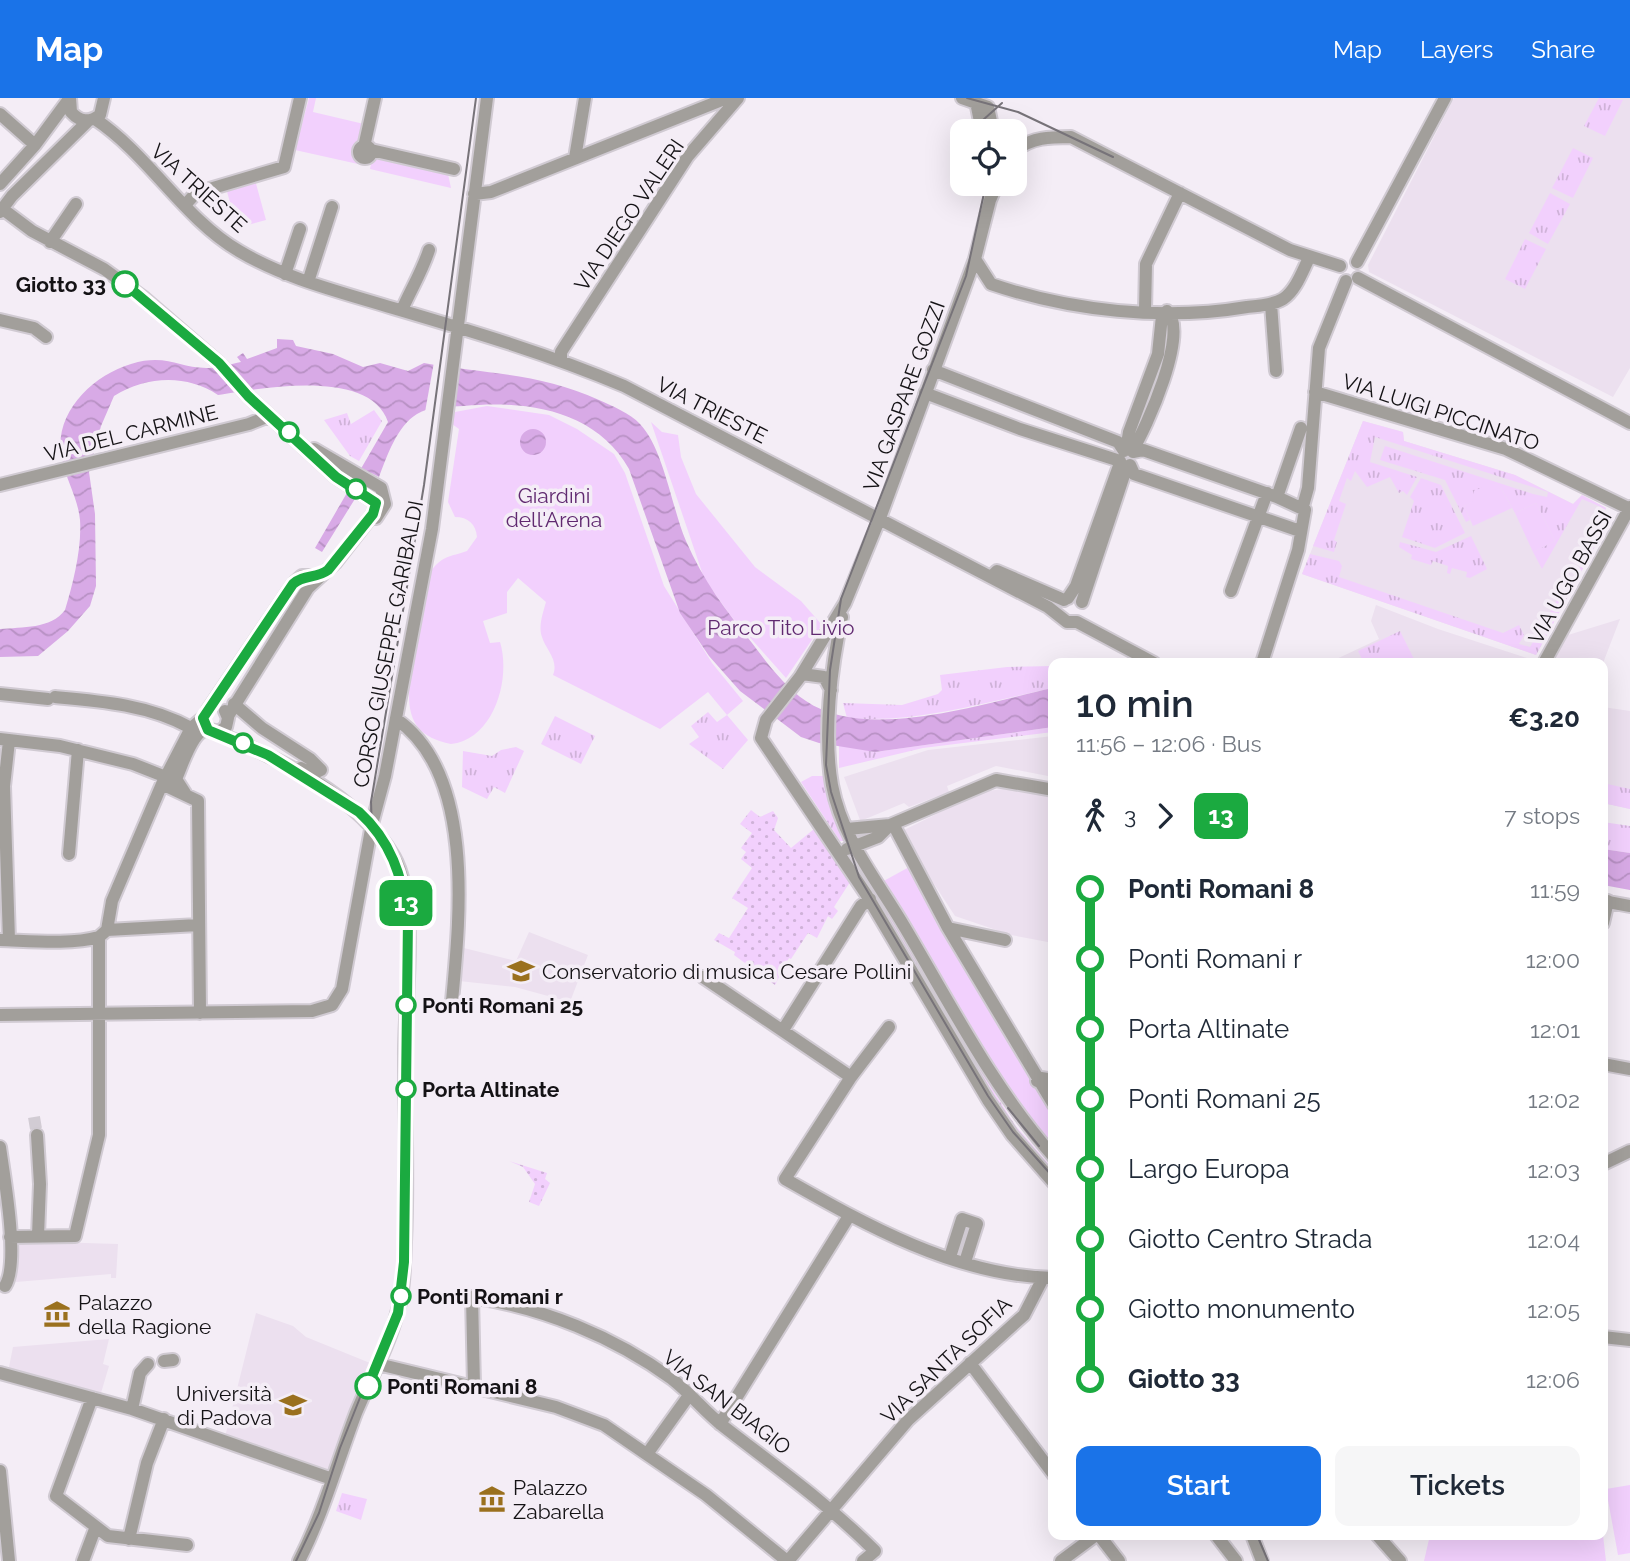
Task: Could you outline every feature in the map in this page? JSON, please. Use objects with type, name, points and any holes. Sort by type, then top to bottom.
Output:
[{"type":"street","points":[[4,209],[103,110],[104,98]]},
{"type":"street","points":[[185,205],[195,193],[284,167],[300,98]]},
{"type":"street","points":[[375,98],[367,148],[454,169]]},
{"type":"street","name":"CORSO GIUSEPPE GARIBALDI","points":[[200,1013],[326,1009],[336,1001],[348,965],[372,824],[385,776],[432,528],[487,98]]},
{"type":"street","points":[[575,158],[585,98]]},
{"type":"street","points":[[474,194],[481,195],[727,98]]},
{"type":"street","name":"VIA DIEGO VALERI","points":[[561,359],[561,352],[688,156],[738,98]]},
{"type":"street","points":[[962,98],[992,111],[992,119]]},
{"type":"street","points":[[1357,262],[1445,98]]},
{"type":"street","points":[[0,184],[35,145],[69,99]]},
{"type":"street","name":"VIA TRIESTE","points":[[69,99],[71,112],[91,120],[233,247],[285,274],[561,359],[624,386],[991,577],[1060,614],[1067,622],[1077,622],[1145,658]]},
{"type":"street","points":[[976,102],[980,119]]},
{"type":"street","points":[[0,114],[35,145]]},
{"type":"street","points":[[1027,143],[1044,138],[1071,137],[1309,258],[1340,266]]},
{"type":"street","points":[[0,191],[5,195],[4,209],[18,223],[119,279],[219,363],[248,396],[348,485],[374,492]]},
{"type":"street","points":[[1145,311],[1146,264],[1180,193]]},
{"type":"street","name":"VIA GASPARE GOZZI","points":[[990,196],[990,200]]},
{"type":"street","name":"VIA GASPARE GOZZI","points":[[837,848],[761,738],[766,720],[801,676],[845,603],[880,518],[975,259],[992,196]]},
{"type":"street","points":[[50,242],[76,204]]},
{"type":"street","points":[[308,282],[332,207]]},
{"type":"street","points":[[285,274],[300,229]]},
{"type":"street","points":[[402,310],[411,289],[419,280],[429,250]]},
{"type":"street","points":[[975,259],[991,284],[1010,291],[1101,309],[1209,311],[1280,301],[1291,291],[1309,258]]},
{"type":"street","points":[[1357,262],[1347,260],[1340,266],[1340,276],[1352,279],[1630,423]]},
{"type":"street","points":[[1264,658],[1298,550],[1305,512],[1303,506],[1308,488],[1315,392],[1323,334],[1352,279],[1361,271],[1357,262]]},
{"type":"street","points":[[1270,304],[1276,371]]},
{"type":"street","points":[[1060,614],[1066,599],[1076,586],[1126,457],[1141,436],[1164,356],[1160,322],[1167,311]]},
{"type":"street","points":[[0,320],[34,328],[46,337]]},
{"type":"street","points":[[933,370],[1118,442],[1134,474],[1300,531]]},
{"type":"street","name":"VIA LUIGI PICCINATO","points":[[1315,392],[1506,449],[1630,508]]},
{"type":"street","points":[[925,393],[1020,429],[1126,457],[1143,450],[1303,506]]},
{"type":"street","points":[[1020,429],[1028,407]]},
{"type":"street","name":"VIA DEL CARMINE","points":[[0,485],[249,424],[269,415]]},
{"type":"street","points":[[1231,591],[1258,517],[1272,495],[1301,428]]},
{"type":"street","points":[[0,694],[115,704],[163,716],[191,728],[230,714],[309,588],[335,563],[376,508],[374,492],[356,472],[301,442]]},
{"type":"street","points":[[1077,622],[1085,612],[1082,602],[1126,457]]},
{"type":"street","name":"VIA UGO BASSI","points":[[1547,658],[1630,508]]},
{"type":"street","name":"VIA TRIESTE","points":[[991,577],[997,571],[1066,599],[1082,602]]},
{"type":"street","points":[[209,722],[293,584],[302,576],[321,576]]},
{"type":"street","name":"VIA GASPARE GOZZI","points":[[845,603],[833,655],[830,755],[834,795],[854,847],[1007,1099],[1048,1150]]},
{"type":"street","points":[[801,676],[824,677],[831,693]]},
{"type":"street","points":[[185,793],[176,779],[198,734],[220,708],[262,729],[310,759],[321,770],[313,774],[286,759],[268,755],[209,722]]},
{"type":"street","points":[[230,714],[237,734],[348,804],[372,824],[399,868],[408,918],[404,1262],[398,1313],[332,1479],[322,1513],[299,1561]]},
{"type":"street","points":[[396,719],[422,741],[431,753],[454,828],[459,881],[452,1001]]},
{"type":"street","points":[[7,1241],[38,1236],[75,1236],[99,1135],[103,933],[113,901],[164,780],[191,728]]},
{"type":"street","points":[[0,1015],[200,1013],[198,801],[133,764],[78,750],[5,740],[4,940],[56,939],[72,942],[103,933],[198,925]]},
{"type":"street","points":[[69,854],[78,750]]},
{"type":"street","points":[[847,829],[891,825],[996,780],[1048,789]]},
{"type":"street","points":[[891,825],[878,836],[854,847],[837,848],[988,1100],[1012,1135],[1048,1176]]},
{"type":"street","points":[[891,825],[948,928],[1048,1097]]},
{"type":"street","points":[[783,1030],[861,906],[870,899]]},
{"type":"street","points":[[1608,902],[1630,906]]},
{"type":"street","points":[[948,928],[1005,940]]},
{"type":"street","points":[[703,977],[851,1077]]},
{"type":"street","points":[[889,1027],[851,1077],[785,1179],[897,1240],[965,1262],[1048,1278]]},
{"type":"street","points":[[1608,1065],[1630,1069]]},
{"type":"street","points":[[1037,1081],[1041,1078],[1048,1079]]},
{"type":"street","points":[[37,1135],[40,1184],[38,1236]]},
{"type":"street","points":[[0,1147],[9,1279],[5,1286]]},
{"type":"street","points":[[1608,1162],[1630,1151]]},
{"type":"street","points":[[720,1424],[849,1216]]},
{"type":"street","points":[[950,1257],[962,1219],[977,1224],[965,1262]]},
{"type":"street","name":"VIA SANTA SOFIA","points":[[787,1561],[908,1420],[1024,1315],[1048,1278]]},
{"type":"street","name":"VIA SAN BIAGIO","points":[[474,1386],[472,1297],[531,1308],[584,1329],[654,1367],[690,1394],[720,1424],[833,1509],[875,1551],[863,1561]]},
{"type":"street","points":[[1608,1338],[1630,1340]]},
{"type":"street","points":[[971,1363],[1048,1467]]},
{"type":"street","points":[[132,1409],[142,1370],[148,1364]]},
{"type":"street","points":[[378,1364],[439,1381],[474,1386],[583,1415],[604,1424],[706,1495],[787,1561]]},
{"type":"street","points":[[0,1373],[132,1409],[332,1479]]},
{"type":"street","points":[[647,1454],[690,1394]]},
{"type":"street","points":[[92,1398],[56,1496],[95,1529],[108,1536],[187,1545]]},
{"type":"street","points":[[129,1539],[148,1463],[163,1419]]},
{"type":"street","points":[[1,1479],[9,1561]]},
{"type":"street","points":[[83,1561],[95,1529]]},
{"type":"street","points":[[1061,1561],[1091,1540]]},
{"type":"street","points":[[1102,1540],[1119,1561]]},
{"type":"street","points":[[1220,1540],[1236,1561]]},
{"type":"street","points":[[1254,1540],[1262,1561]]},
{"type":"street","points":[[1381,1540],[1400,1561]]},
{"type":"shaded area","points":[[1454,98],[1630,98],[1630,368],[1613,397],[1369,272],[1368,265]]},
{"type":"shaded area","points":[[1363,421],[1403,432],[1404,441],[1515,475],[1573,504],[1582,495],[1606,508],[1605,511],[1612,515],[1536,655],[1302,574]]},
{"type":"shaded area","points":[[1376,605],[1527,658],[1339,658],[1379,639],[1371,621]]},
{"type":"shaded area","points":[[1620,619],[1605,658],[1555,658],[1568,635]]},
{"type":"shaded area","points":[[1608,708],[1630,711],[1630,809],[1608,804]]},
{"type":"shaded area","points":[[1048,737],[1048,776],[996,766],[947,786],[949,792],[909,807],[904,803],[860,820],[844,777],[928,750]]},
{"type":"shaded area","points":[[1009,788],[1048,797],[1048,942],[1011,935],[955,916],[900,832],[981,792]]},
{"type":"shaded area","name":"Conservatorio di musica Cesare Pollini","points":[[529,932],[588,955],[570,1002],[515,987],[459,981],[460,947],[516,961]]},
{"type":"shaded area","points":[[18,1241],[118,1244],[116,1278],[111,1278],[111,1274],[16,1282]]},
{"type":"shaded area","name":"Università di Padova","points":[[256,1313],[293,1326],[306,1337],[370,1363],[328,1471],[225,1437]]},
{"type":"shaded area","points":[[109,1339],[103,1364],[109,1366],[101,1393],[8,1372],[13,1347]]},
{"type":"green space","points":[[309,98],[316,98],[313,112],[364,124],[357,153],[358,164],[295,150]]},
{"type":"green space","points":[[1599,98],[1623,100],[1605,136],[1584,126]]},
{"type":"green space","points":[[1573,148],[1593,158],[1573,198],[1552,188]]},
{"type":"green space","points":[[373,153],[448,174],[451,188],[370,169]]},
{"type":"green space","points":[[255,180],[266,220],[237,228],[226,188]]},
{"type":"green space","points":[[1550,193],[1570,204],[1548,244],[1529,233]]},
{"type":"green space","points":[[1525,239],[1546,249],[1525,289],[1505,279]]},
{"type":"green space","name":"Giardini dell'Arena","points":[[487,406],[549,415],[577,429],[614,454],[625,473],[664,586],[712,663],[743,701],[727,715],[708,692],[660,729],[553,675],[553,660],[541,633],[546,602],[518,578],[507,592],[507,613],[483,621],[490,643],[500,642],[503,656],[501,688],[489,719],[479,731],[466,740],[451,744],[423,733],[418,727],[413,720],[409,690],[431,571],[443,559],[467,551],[477,537],[473,525],[464,518],[455,517],[448,502],[459,429],[452,424],[455,412]]},
{"type":"green space","points":[[374,410],[382,421],[359,461],[350,456],[324,420],[347,413],[351,424]]},
{"type":"green space","points":[[1363,421],[1403,432],[1404,441],[1515,475],[1573,504],[1582,495],[1606,508],[1605,511],[1612,515],[1575,583],[1565,577],[1574,579],[1607,517],[1599,513],[1601,507],[1582,499],[1542,569],[1533,552],[1555,541],[1536,503],[1515,513],[1501,488],[1464,506],[1470,520],[1466,522],[1445,480],[1380,460],[1385,446],[1533,494],[1547,497],[1548,492],[1375,437],[1370,462],[1417,477],[1407,495],[1403,491],[1399,493],[1390,477],[1367,487],[1355,471],[1351,481],[1347,478],[1339,501],[1346,504],[1334,540],[1337,542],[1334,552],[1313,546]]},
{"type":"green space","name":"Parco Tito Livio","points":[[651,422],[662,432],[678,435],[681,457],[696,494],[755,567],[801,601],[822,625],[786,678],[730,615],[704,578]]},
{"type":"green space","points":[[1421,478],[1441,485],[1465,533],[1435,548],[1402,537],[1414,501],[1410,497]]},
{"type":"green space","points":[[1483,487],[1491,492],[1501,488],[1512,508],[1473,526],[1464,506],[1473,501],[1474,491]]},
{"type":"green space","points":[[1536,503],[1555,541],[1533,552],[1515,513]]},
{"type":"green space","points":[[1471,536],[1487,569],[1470,578],[1466,577],[1467,572],[1452,568],[1450,574],[1447,573],[1448,566],[1433,561],[1431,565],[1411,559],[1412,555],[1399,547],[1400,542],[1436,552]]},
{"type":"green space","points":[[1310,554],[1339,561],[1342,566],[1339,577],[1503,633],[1519,625],[1524,635],[1519,644],[1530,647],[1564,588],[1571,591],[1536,655],[1302,574]]},
{"type":"green space","points":[[1400,631],[1414,658],[1362,658],[1358,651]]},
{"type":"green space","points":[[1048,666],[1048,689],[925,715],[847,718],[843,703],[902,705],[938,694],[942,690],[940,675],[1007,667]]},
{"type":"green space","points":[[708,712],[717,722],[727,715],[748,740],[723,769],[689,744],[699,737],[691,726]]},
{"type":"green space","points":[[555,716],[595,736],[581,764],[541,744]]},
{"type":"green space","points":[[1048,728],[1048,733],[923,748],[839,768],[839,744],[875,752]]},
{"type":"green space","points":[[516,747],[524,751],[505,793],[494,787],[487,799],[462,787],[463,751],[492,756],[501,750]]},
{"type":"green space","points":[[812,776],[826,776],[845,841],[840,841],[801,782]]},
{"type":"green space","points":[[1608,784],[1630,789],[1630,809],[1608,804]]},
{"type":"green space","points":[[751,810],[760,817],[773,811],[778,818],[774,830],[791,848],[814,829],[850,882],[834,907],[838,911],[832,919],[828,916],[817,938],[808,933],[791,959],[789,958],[775,985],[734,955],[735,952],[714,940],[719,933],[729,938],[748,908],[732,898],[752,868],[741,859],[746,852],[741,848],[752,833],[740,824]]},
{"type":"green space","points":[[1608,823],[1630,826],[1630,853],[1608,850]]},
{"type":"green space","points":[[911,866],[1048,1100],[1048,1149],[1022,1117],[880,883]]},
{"type":"green space","points":[[879,897],[1015,1125],[1048,1163],[1048,1168],[1000,1108],[876,899]]},
{"type":"green space","points":[[509,1161],[547,1173],[545,1179],[550,1183],[539,1206],[529,1202],[535,1184],[523,1167]]},
{"type":"green space","points":[[1630,1485],[1630,1553],[1618,1555],[1608,1489]]},
{"type":"green space","points":[[342,1493],[367,1499],[361,1520],[336,1511]]},
{"type":"green space","points":[[1429,1540],[1604,1540],[1606,1561],[1424,1561]]},
{"type":"water","points":[[277,339],[293,340],[296,346],[333,354],[363,367],[380,363],[408,371],[424,363],[534,379],[577,391],[615,407],[640,424],[655,448],[686,541],[716,595],[777,674],[806,701],[831,713],[861,719],[893,719],[927,716],[1048,689],[1048,728],[875,752],[819,743],[801,737],[740,691],[709,656],[680,613],[629,469],[615,449],[598,433],[557,413],[511,405],[488,405],[439,407],[417,414],[398,434],[379,477],[371,473],[322,552],[315,548],[388,422],[377,405],[360,394],[338,388],[313,386],[286,386],[218,395],[193,383],[166,380],[140,384],[114,396],[101,426],[89,472],[95,514],[96,586],[90,606],[68,631],[38,656],[0,657],[0,629],[44,624],[65,610],[78,554],[80,520],[64,467],[60,443],[63,427],[78,400],[102,378],[131,364],[155,360],[199,368],[217,367],[241,362],[237,357],[243,353],[247,359],[277,348]]},
{"type":"water","points":[[533,429],[542,433],[546,442],[542,451],[533,455],[524,451],[520,442],[524,433]]},
{"type":"water","points":[[1608,850],[1630,853],[1630,890],[1608,886]]},
{"type":"pier","points":[[434,362],[459,366],[453,410],[427,414],[425,412]]},
{"type":"tunnel","points":[[34,1117],[37,1135]]},
{"type":"tram line","points":[[296,1561],[319,1513],[340,1448],[396,1307],[403,1225],[405,919],[393,862],[372,829],[371,802],[424,485],[476,98]]},
{"type":"tram line","points":[[967,98],[1018,112],[1113,157]]},
{"type":"tram line","points":[[984,119],[1002,103]]},
{"type":"tram line","points":[[983,196],[966,276],[841,599],[830,670],[826,765],[831,792],[859,877],[988,1096],[1013,1132],[1048,1171]]},
{"type":"tram line","points":[[1008,1108],[1039,1146]]},
{"type":"tram line","points":[[1259,1540],[1268,1561]]},
{"type":"bus line","name":"13","points":[[125,284],[219,363],[248,396],[336,477],[376,503],[373,514],[328,570],[321,576],[302,576],[293,584],[203,718],[208,730],[240,741],[268,755],[359,812],[372,824],[399,868],[408,918],[404,1262],[398,1313],[368,1386]]},
{"type":"place","name":"Giotto 33","points":[[125,284]]},
{"type":"place","name":"Conservatorio di musica Cesare Pollini","points":[[521,971]]},
{"type":"place","name":"Ponti Romani 25","points":[[406,1005]]},
{"type":"place","name":"Porta Altinate","points":[[406,1089]]},
{"type":"place","name":"Ponti Romani r","points":[[401,1296]]},
{"type":"place","name":"Palazzo della Ragione","points":[[57,1314]]},
{"type":"place","name":"Ponti Romani 8","points":[[368,1386]]},
{"type":"place","name":"Università di Padova","points":[[293,1405]]},
{"type":"place","name":"Palazzo Zabarella","points":[[492,1499]]}]
